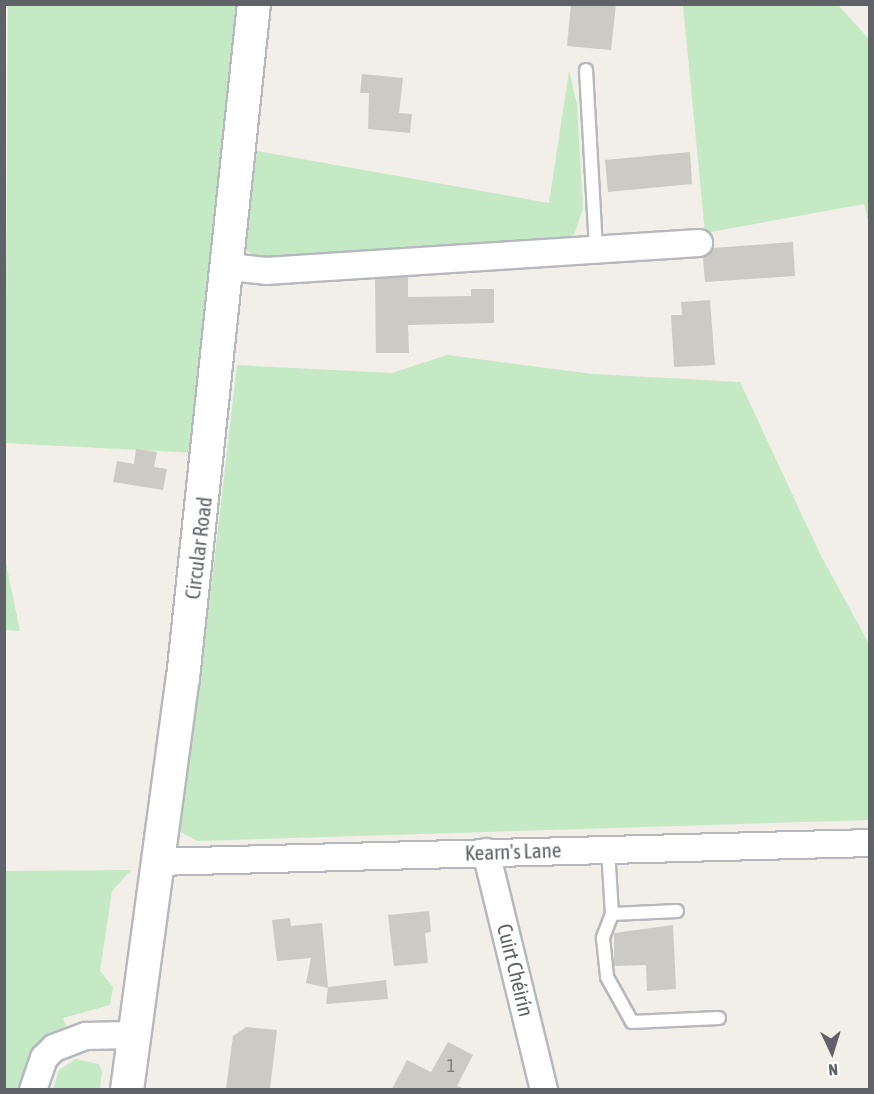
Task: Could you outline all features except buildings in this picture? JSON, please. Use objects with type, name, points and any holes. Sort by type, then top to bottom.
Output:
[{"type":"street","name":"Circular Road","points":[[127,1089],[132,1035],[183,678],[229,267],[254,4]]},
{"type":"street","points":[[229,267],[266,271],[699,243]]},
{"type":"street","name":"Kearn's Lane","points":[[156,862],[870,843]]},
{"type":"street","name":"Cuirt Chéirín","points":[[486,852],[544,1089]]},
{"type":"street","points":[[33,1089],[44,1058],[54,1048],[86,1036],[132,1035]]},
{"type":"lane","points":[[586,70],[596,250]]},
{"type":"lane","points":[[608,849],[612,914],[603,938],[607,977],[632,1022],[719,1018]]},
{"type":"lane","points":[[612,914],[677,911]]},
{"type":"green space","points":[[8,5],[240,5],[196,453],[5,443]]},
{"type":"green space","points":[[683,5],[838,5],[869,39],[869,225],[864,204],[705,233]]},
{"type":"green space","points":[[569,71],[577,104],[583,209],[574,235],[563,241],[259,261],[245,249],[257,151],[549,203]]},
{"type":"green space","points":[[447,355],[593,374],[740,382],[820,554],[869,644],[869,820],[197,841],[181,832],[181,802],[213,572],[237,365],[392,373]]},
{"type":"green space","points":[[5,559],[20,631],[5,630]]},
{"type":"green space","points":[[131,870],[112,891],[100,971],[113,987],[110,1005],[63,1018],[66,1027],[51,1032],[37,1043],[22,1089],[5,1089],[4,871]]},
{"type":"green space","points":[[76,1059],[98,1064],[102,1071],[100,1089],[53,1089],[59,1070]]}]
